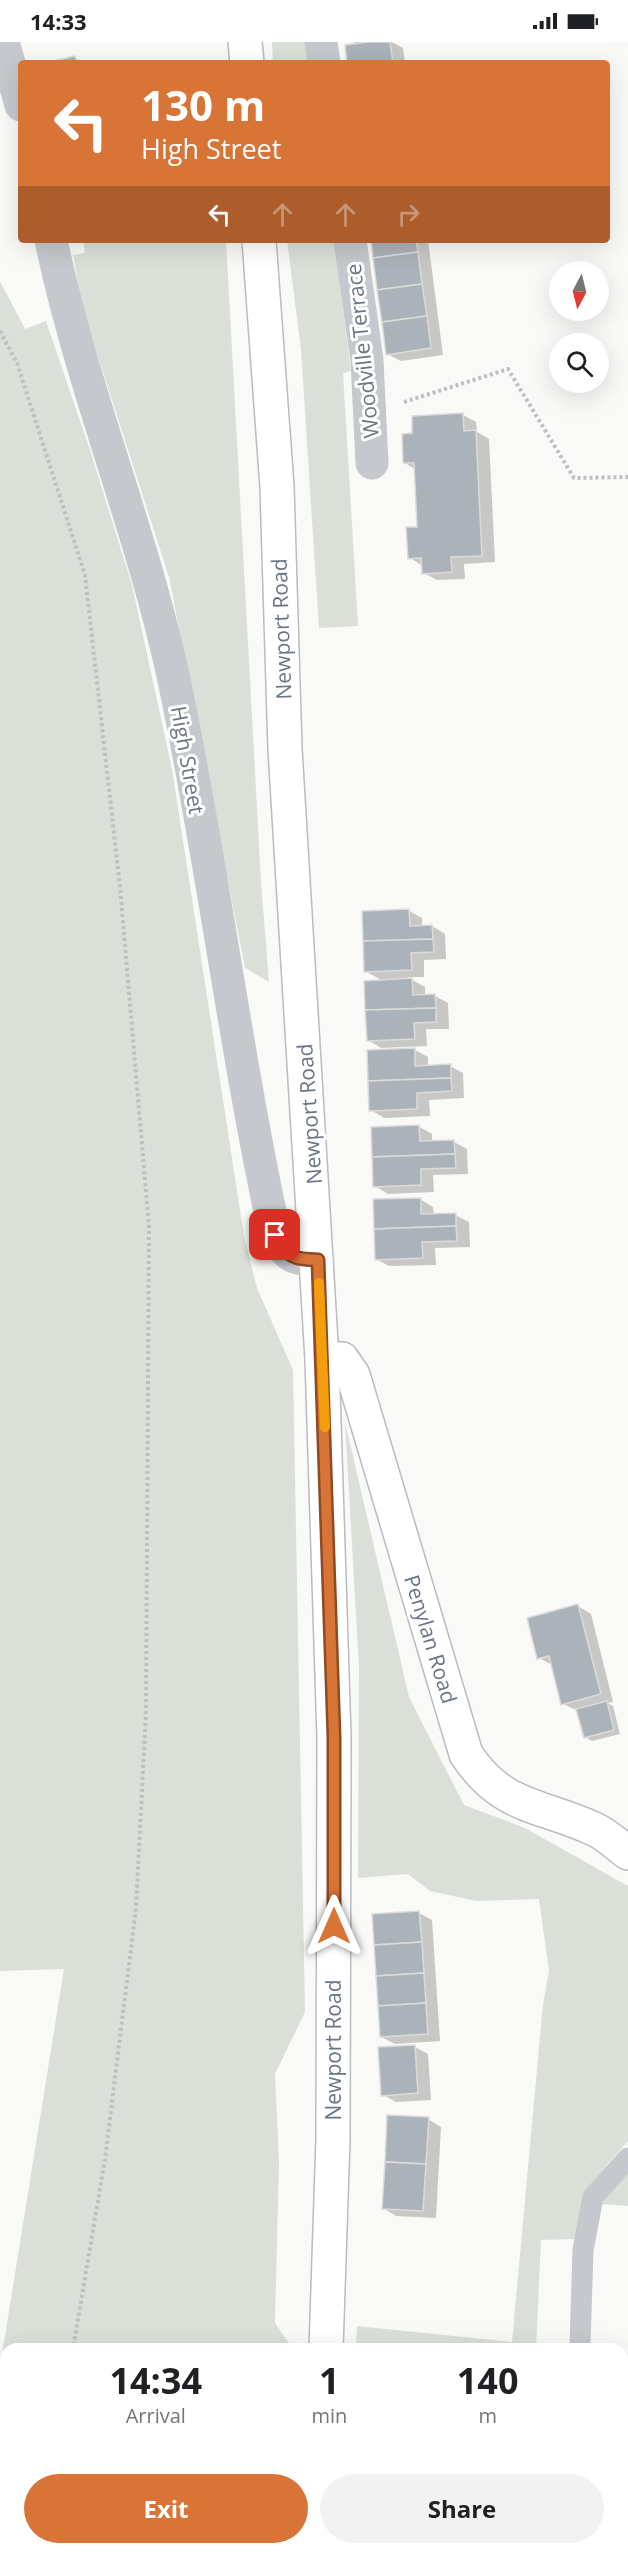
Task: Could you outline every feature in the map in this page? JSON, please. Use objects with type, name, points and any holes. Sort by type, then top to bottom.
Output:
[{"type":"main road","points":[[245,42],[247,60]]},
{"type":"main road","name":"Newport Road","points":[[259,243],[277,487],[285,749],[318,1260],[322,1359],[334,1737],[333,2139],[326,2343]]},
{"type":"main road","name":"Penylan Road","points":[[322,1359],[342,1359],[350,1367],[466,1754],[479,1775],[502,1794],[596,1829],[628,1852]]},
{"type":"street","points":[[3,42],[18,94]]},
{"type":"street","points":[[321,42],[324,60]]},
{"type":"street","name":"High Street","points":[[52,243],[65,308],[129,507],[174,679],[275,1235],[283,1249],[294,1259],[318,1260]]},
{"type":"street","name":"Woodville Terrace","points":[[350,243],[367,360],[372,463]]},
{"type":"lane","points":[[580,2343],[583,2250],[593,2197],[628,2158]]},
{"type":"path","points":[[0,331],[17,363],[85,576],[120,887],[149,1227],[147,1712],[136,1908],[105,2159],[74,2343]]},
{"type":"path","points":[[399,403],[508,369],[574,478],[628,477]]},
{"type":"shaded area","points":[[272,42],[306,42],[309,60],[273,60]]},
{"type":"shaded area","points":[[83,243],[226,243],[261,882],[269,982],[245,968],[169,577],[82,307],[73,255],[85,253]]},
{"type":"shaded area","points":[[287,243],[334,243],[351,371],[343,373],[358,626],[319,628],[301,350]]},
{"type":"shaded area","points":[[0,281],[25,329],[46,321],[91,453],[132,585],[172,769],[244,1236],[257,1288],[293,1370],[305,2012],[275,2074],[279,2162],[275,2323],[289,2343],[4,2343],[64,1969],[0,1971]]},
{"type":"shaded area","points":[[345,1422],[409,1697],[464,1805],[525,1828],[628,1886],[628,2141],[599,2175],[586,2196],[581,2208],[576,2239],[541,2240],[536,2343],[356,2343],[357,2326],[512,2342],[543,2004],[549,1971],[539,1899],[476,1901],[430,1891],[408,1874],[358,1878],[359,1668]]},
{"type":"shaded area","points":[[628,2172],[628,2206],[601,2204]]},
{"type":"building","points":[[390,42],[393,60],[347,60],[345,45]]},
{"type":"building","points":[[75,56],[76,60],[58,60]]},
{"type":"building","points":[[371,243],[416,243],[418,252],[373,258]]},
{"type":"building","points":[[418,252],[422,284],[377,290],[373,258]]},
{"type":"building","points":[[422,284],[427,316],[382,322],[377,290]]},
{"type":"building","points":[[427,316],[431,348],[386,355],[382,322]]},
{"type":"building","points":[[463,413],[464,431],[476,430],[482,556],[451,557],[452,572],[422,574],[421,558],[408,559],[406,527],[417,527],[414,463],[403,463],[402,434],[412,433],[412,416]]},
{"type":"building","points":[[409,909],[410,926],[432,925],[433,939],[363,941],[362,911]]},
{"type":"building","points":[[433,939],[434,952],[411,953],[412,970],[364,972],[363,941]]},
{"type":"building","points":[[412,978],[413,995],[435,994],[436,1008],[365,1010],[364,981]]},
{"type":"building","points":[[436,1008],[436,1022],[414,1023],[415,1039],[367,1041],[365,1010]]},
{"type":"building","points":[[415,1048],[415,1066],[451,1064],[451,1078],[368,1081],[367,1050]]},
{"type":"building","points":[[451,1078],[452,1091],[417,1093],[417,1109],[369,1111],[368,1081]]},
{"type":"building","points":[[419,1125],[420,1141],[454,1140],[455,1154],[372,1157],[371,1127]]},
{"type":"building","points":[[455,1154],[456,1168],[421,1169],[421,1185],[373,1187],[372,1157]]},
{"type":"building","points":[[421,1198],[421,1214],[456,1213],[456,1226],[374,1229],[373,1199]]},
{"type":"building","points":[[456,1226],[457,1241],[422,1242],[423,1258],[375,1260],[374,1229]]},
{"type":"building","points":[[578,1604],[601,1694],[561,1705],[549,1656],[537,1659],[527,1618]]},
{"type":"building","points":[[607,1701],[614,1730],[584,1738],[576,1709]]},
{"type":"building","points":[[419,1911],[422,1942],[374,1945],[372,1914]]},
{"type":"building","points":[[422,1942],[424,1973],[376,1976],[374,1945]]},
{"type":"building","points":[[424,1973],[426,2003],[378,2006],[376,1976]]},
{"type":"building","points":[[426,2003],[428,2034],[380,2037],[378,2006]]},
{"type":"building","points":[[415,2045],[418,2093],[381,2096],[378,2047]]},
{"type":"building","points":[[387,2115],[429,2117],[426,2164],[385,2162]]},
{"type":"building","points":[[385,2162],[426,2164],[423,2211],[382,2209]]},
{"type":"slow traffic","points":[[319,1283],[325,1427]]},
{"type":"route","points":[[275,1235],[283,1249],[294,1259],[318,1260],[334,1737],[334,1926]]}]
